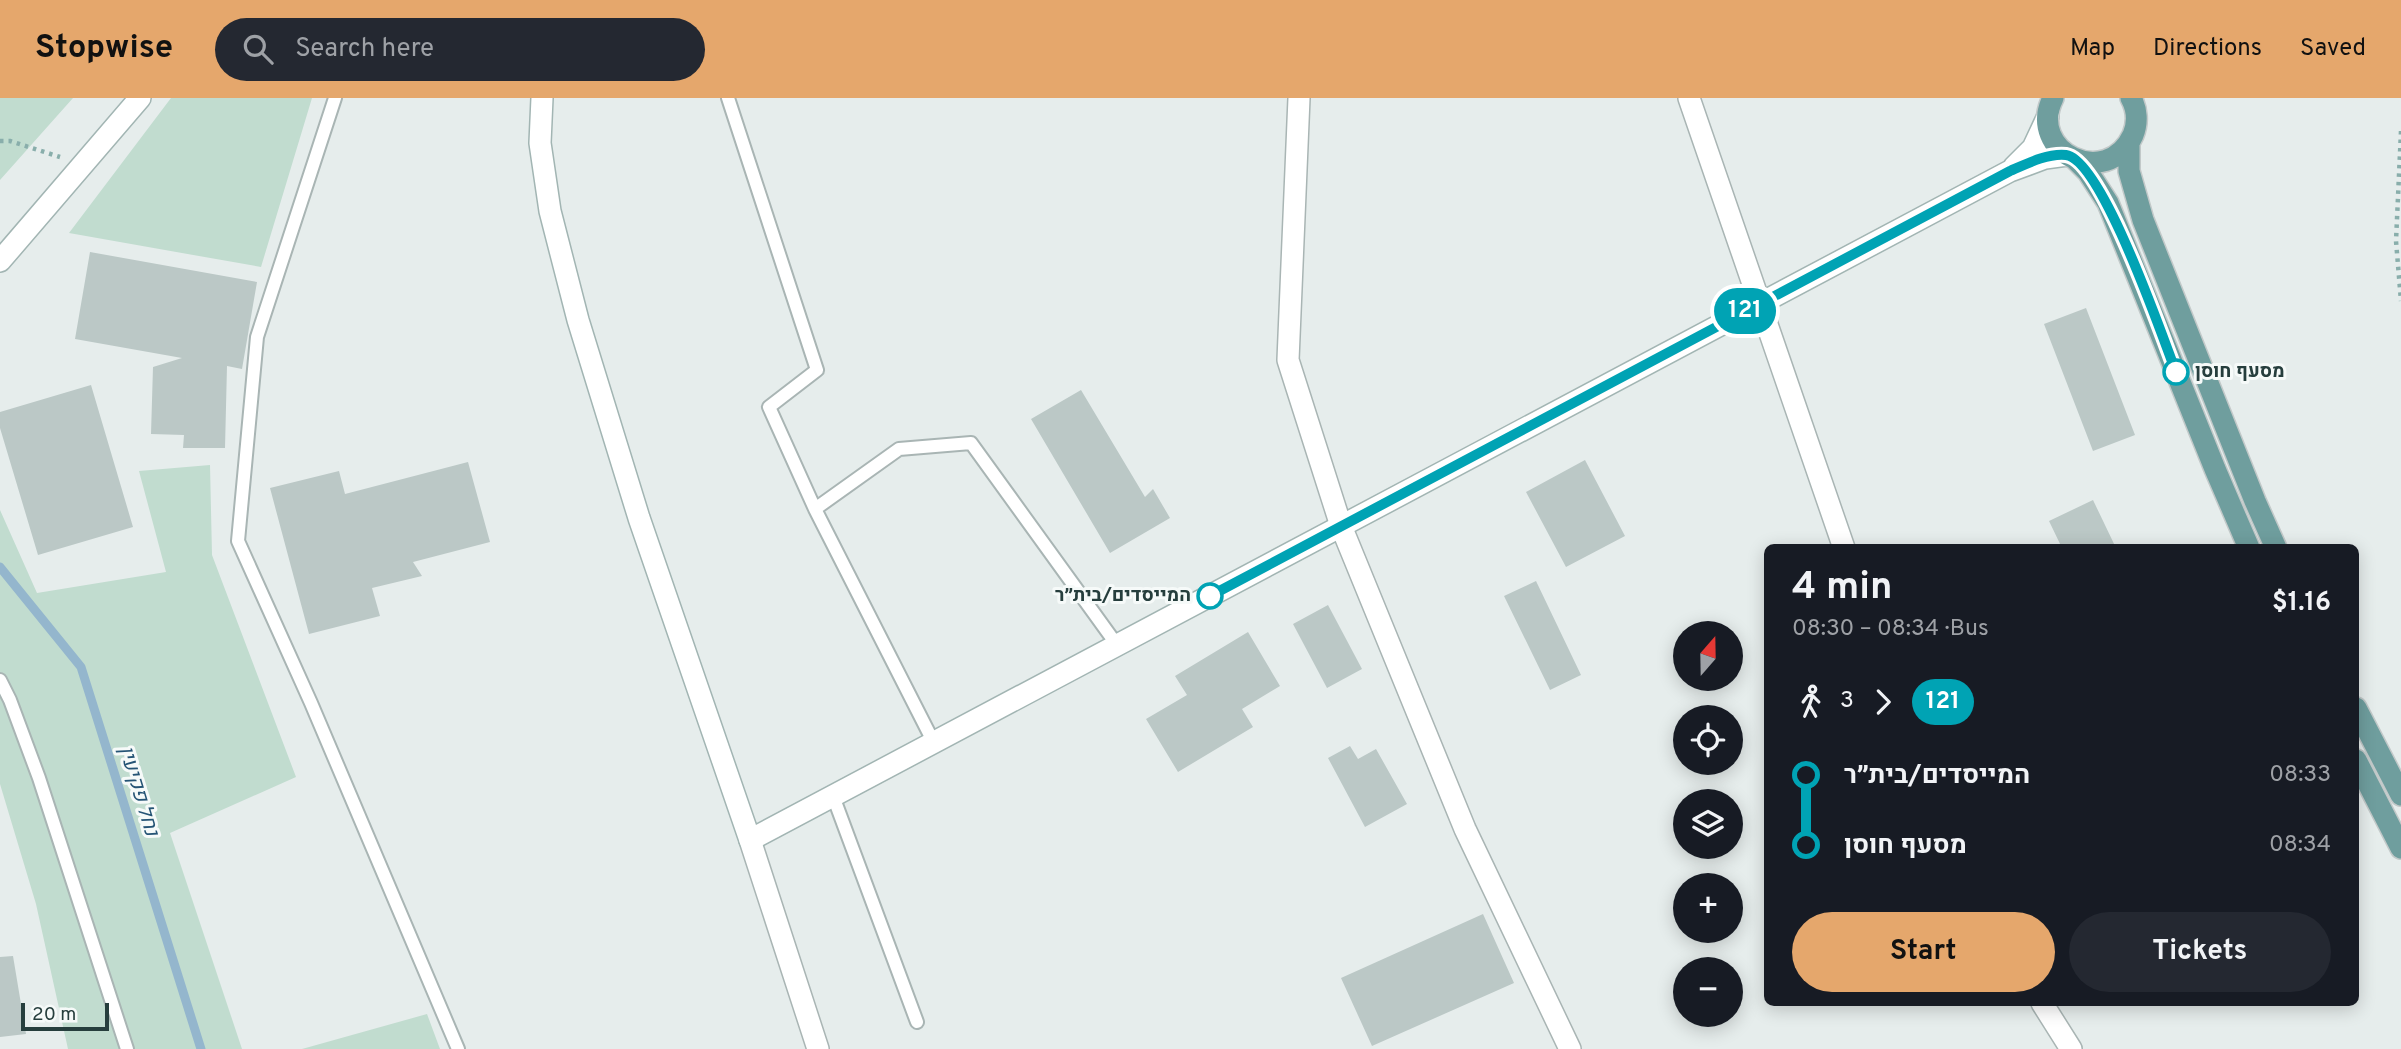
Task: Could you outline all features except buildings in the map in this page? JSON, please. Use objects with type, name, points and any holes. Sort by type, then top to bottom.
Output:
[{"type":"main road","points":[[2071,157],[2094,163],[2108,160],[2120,153],[2135,130],[2137,116],[2131,98]]},
{"type":"main road","points":[[2051,103],[2049,131],[2056,144],[2088,172],[2108,203],[2247,544]]},
{"type":"main road","points":[[2129,143],[2129,172],[2143,219],[2274,544]]},
{"type":"main road","points":[[2359,714],[2401,795]]},
{"type":"main road","points":[[2359,766],[2401,848]]},
{"type":"street","points":[[0,261],[140,98]]},
{"type":"street","points":[[542,98],[540,142],[550,211],[578,320],[639,518],[750,840],[818,1049]]},
{"type":"street","points":[[1299,98],[1288,360],[1341,526],[1465,829],[1570,1049]]},
{"type":"street","points":[[1689,98],[1843,544]]},
{"type":"street","points":[[2010,171],[2033,148],[2051,103]]},
{"type":"street","points":[[750,840],[2010,171],[2045,158],[2071,157]]},
{"type":"street","points":[[2044,1006],[2071,1049]]},
{"type":"lane","points":[[334,98],[257,337],[238,541],[311,703],[458,1049]]},
{"type":"lane","points":[[728,98],[817,370],[769,407],[815,509],[934,743]]},
{"type":"lane","points":[[815,509],[899,449],[971,443],[1117,645]]},
{"type":"lane","points":[[0,680],[39,778],[127,1049]]},
{"type":"lane","points":[[833,796],[918,1022]]},
{"type":"path","points":[[2401,131],[2396,241],[2401,301]]},
{"type":"path","points":[[0,141],[10,141],[83,164]]},
{"type":"green space","points":[[0,98],[73,98],[0,180]]},
{"type":"green space","points":[[171,98],[312,98],[261,267],[69,233]]},
{"type":"green space","points":[[210,465],[212,555],[296,777],[170,833],[242,1049],[68,1049],[36,904],[0,784],[0,510],[37,593],[166,572],[139,471]]},
{"type":"green space","points":[[427,1014],[440,1049],[302,1049]]},
{"type":"waterway","name":"נחל פקיעין","points":[[0,567],[81,667],[201,1049]]},
{"type":"bus line","name":"121","points":[[1210,596],[2010,171],[2045,158],[2067,155],[2075,159],[2088,172],[2108,203],[2176,372]]},
{"type":"place","name":"מסעף חוסן","points":[[2176,372]]},
{"type":"place","name":"המייסדים/בית״ר","points":[[1210,596]]}]
